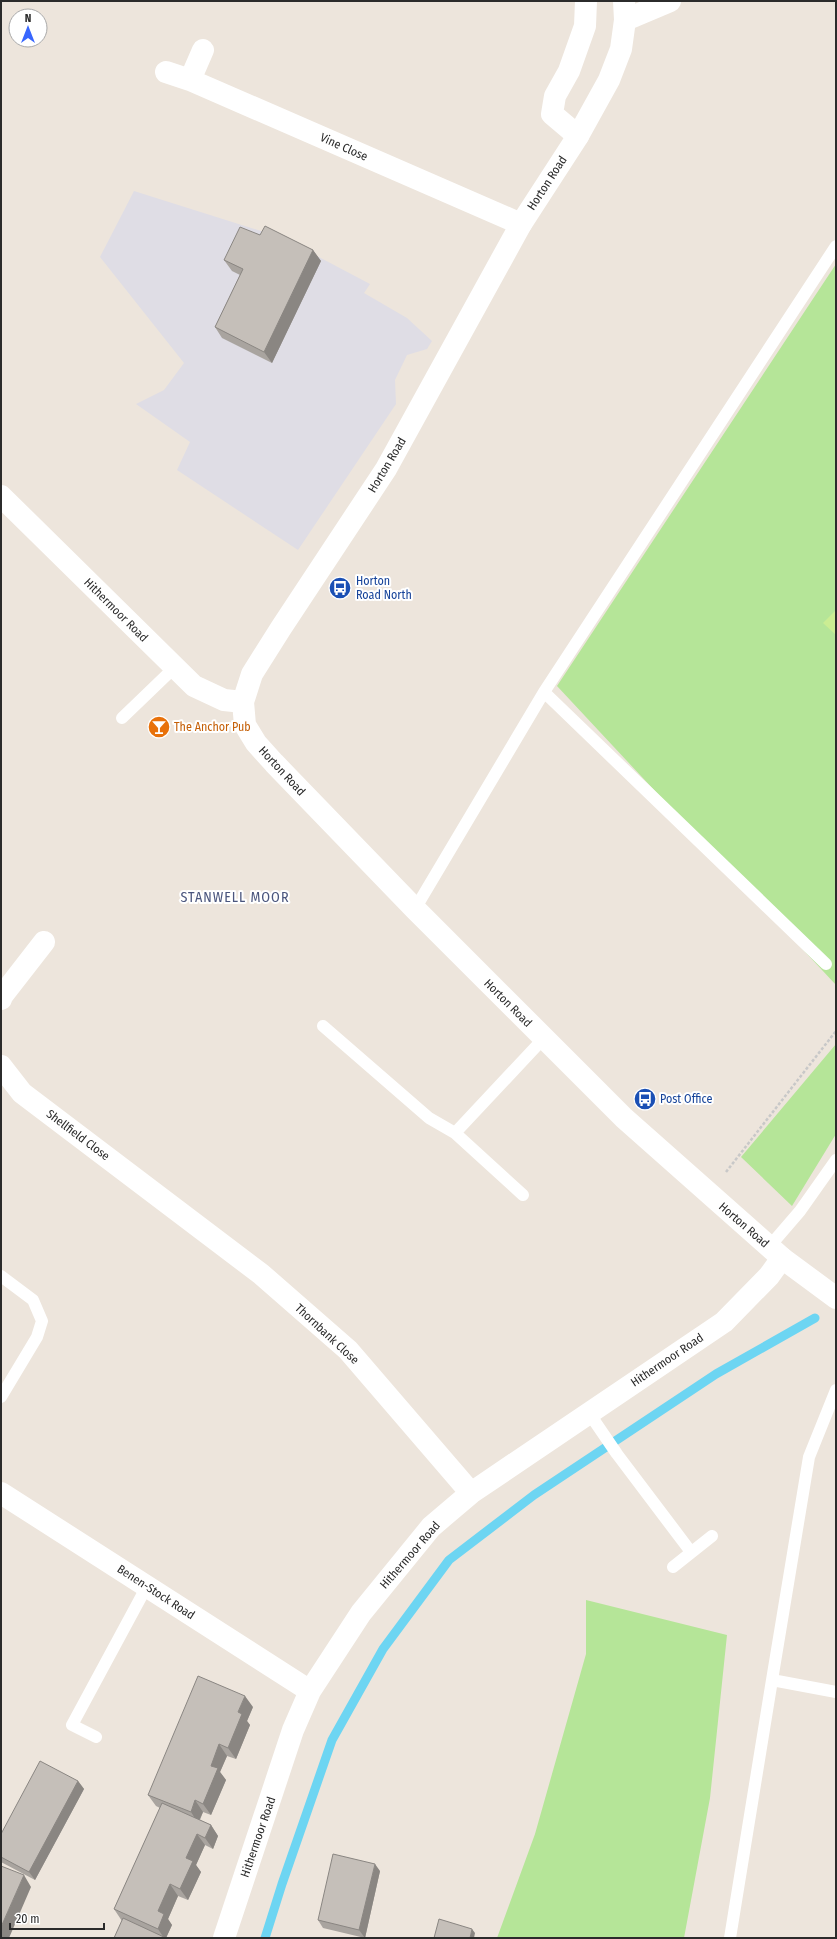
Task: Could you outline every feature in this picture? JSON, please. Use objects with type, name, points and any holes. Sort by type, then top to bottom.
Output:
[{"type":"street","points":[[578,136],[552,114],[555,96],[570,71],[585,26],[586,1]]},
{"type":"street","points":[[625,10],[670,1]]},
{"type":"street","name":"Horton Road","points":[[625,10],[621,49],[609,80],[578,136],[521,224],[386,469],[252,674],[243,702],[245,725],[256,743],[415,909],[624,1118],[775,1252],[836,1298]]},
{"type":"street","points":[[190,80],[203,50]]},
{"type":"street","name":"Vine Close","points":[[166,72],[190,80],[521,224]]},
{"type":"street","name":"Hithermoor Road","points":[[1,496],[194,686],[224,700],[243,702]]},
{"type":"street","points":[[1,999],[44,942]]},
{"type":"street","name":"Shellfield Close","points":[[1,1066],[22,1093],[161,1197]]},
{"type":"street","name":"Thornbank Close","points":[[161,1197],[261,1274],[348,1350],[471,1493]]},
{"type":"street","name":"Hithermoor Road","points":[[224,1938],[293,1730],[310,1691],[361,1613],[431,1527],[471,1493],[594,1420],[724,1322],[769,1276],[775,1252]]},
{"type":"street","name":"Benen-Stock Road","points":[[1,1493],[310,1691]]},
{"type":"lane","points":[[415,909],[544,692],[836,246]]},
{"type":"lane","points":[[122,718],[175,667]]},
{"type":"lane","points":[[544,692],[826,964]]},
{"type":"lane","points":[[323,1026],[429,1118],[455,1133],[523,1195]]},
{"type":"lane","points":[[455,1133],[544,1038]]},
{"type":"lane","points":[[775,1252],[800,1211],[836,1160]]},
{"type":"lane","points":[[1,1276],[34,1300],[42,1320],[37,1337],[1,1397]]},
{"type":"lane","points":[[730,1938],[809,1457],[836,1390]]},
{"type":"lane","points":[[594,1420],[617,1454],[691,1552]]},
{"type":"lane","points":[[673,1567],[712,1536]]},
{"type":"lane","points":[[96,1737],[72,1725],[147,1586]]},
{"type":"lane","points":[[772,1680],[836,1692]]},
{"type":"path","points":[[709,1194],[836,1031]]},
{"type":"shaded area","points":[[134,191],[283,238],[370,284],[364,293],[407,318],[432,341],[427,349],[407,355],[395,380],[396,404],[298,550],[177,470],[190,442],[136,404],[164,390],[184,363],[100,257]]},
{"type":"green space","points":[[836,264],[836,985],[557,686]]},
{"type":"green space","points":[[836,610],[836,635],[823,623]]},
{"type":"green space","points":[[836,1044],[836,1134],[792,1206],[741,1157]]},
{"type":"green space","points":[[586,1600],[727,1635],[710,1798],[684,1938],[497,1938],[535,1834],[586,1654]]},
{"type":"building","points":[[265,226],[313,250],[264,352],[215,327],[243,269],[224,260],[240,227],[260,235]]},
{"type":"building","points":[[198,1676],[245,1696],[238,1712],[242,1714],[228,1748],[219,1744],[211,1766],[218,1768],[203,1804],[195,1800],[191,1812],[148,1795]]},
{"type":"building","points":[[40,1761],[78,1781],[29,1872],[1,1857],[1,1834]]},
{"type":"building","points":[[162,1803],[211,1825],[205,1838],[197,1834],[186,1858],[193,1861],[180,1889],[170,1884],[158,1911],[164,1914],[158,1929],[114,1909]]},
{"type":"building","points":[[333,1854],[375,1864],[359,1930],[318,1920]]},
{"type":"building","points":[[1,1866],[24,1875],[1,1927]]},
{"type":"building","points":[[123,1918],[166,1938],[114,1938]]},
{"type":"building","points":[[439,1919],[472,1929],[470,1938],[434,1938]]},
{"type":"waterway","points":[[265,1938],[282,1884],[332,1740],[383,1649],[449,1560],[534,1495],[716,1374],[815,1318]]},
{"type":"place","name":"Horton Road North","points":[[340,588]]},
{"type":"place","name":"The Anchor Pub","points":[[159,727]]},
{"type":"place","name":"Post Office","points":[[645,1099]]},
{"type":"district","name":"STANWELL MOOR","points":[[235,897]]}]
